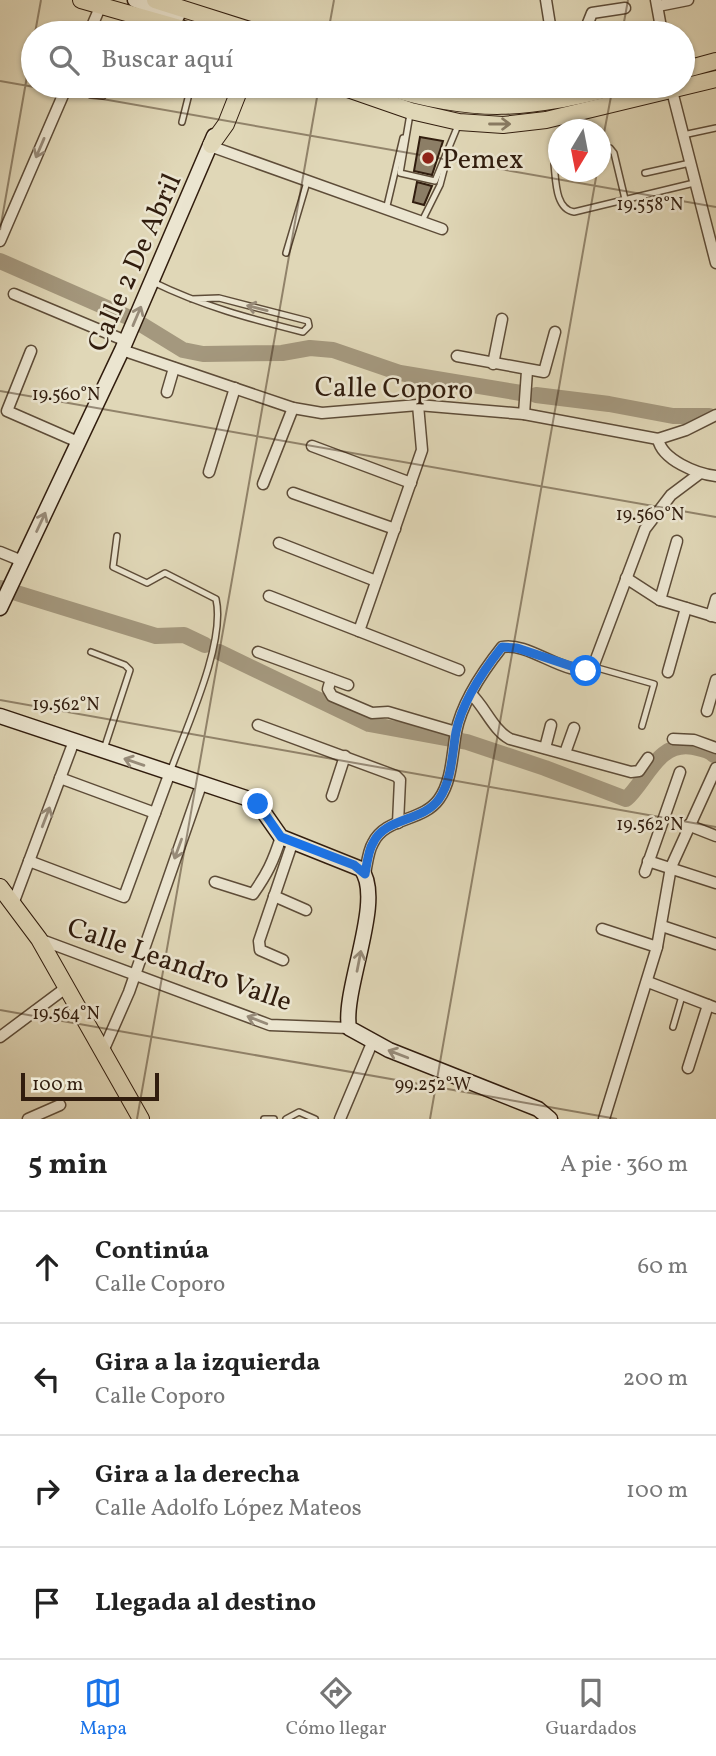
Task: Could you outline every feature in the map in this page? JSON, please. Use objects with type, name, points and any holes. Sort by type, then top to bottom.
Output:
[{"type":"main road","points":[[81,0],[154,21]]},
{"type":"main road","points":[[135,0],[177,16]]},
{"type":"main road","points":[[155,0],[221,21]]},
{"type":"main road","points":[[695,67],[716,61]]},
{"type":"main road","points":[[695,83],[716,79]]},
{"type":"main road","name":"Calle 2 De Abril","points":[[2,603],[124,346],[230,98]]},
{"type":"main road","points":[[210,145],[226,124],[236,98]]},
{"type":"main road","points":[[367,98],[459,122],[503,125],[546,120],[633,98]]},
{"type":"main road","points":[[430,98],[461,106],[508,108],[551,98]]},
{"type":"main road","points":[[0,716],[258,804],[287,839],[354,865],[365,874],[368,891],[360,960],[349,1005],[349,1028],[372,1043],[538,1109],[550,1119]]},
{"type":"main road","points":[[0,887],[39,939],[104,1049],[141,1119]]},
{"type":"street","points":[[546,0],[547,21]]},
{"type":"street","points":[[660,21],[657,3],[688,0]]},
{"type":"street","points":[[94,21],[101,5]]},
{"type":"street","points":[[589,21],[592,13],[625,8]]},
{"type":"street","points":[[0,241],[62,98]]},
{"type":"street","points":[[508,108],[513,98]]},
{"type":"street","points":[[674,98],[716,263]]},
{"type":"street","points":[[210,145],[307,183],[442,229]]},
{"type":"street","name":"Calle Coporo","points":[[14,294],[174,368],[293,408],[322,413],[418,405],[524,414],[657,439]]},
{"type":"street","points":[[493,363],[502,319]]},
{"type":"street","points":[[457,356],[544,372],[555,332]]},
{"type":"street","points":[[31,351],[7,411],[78,442]]},
{"type":"street","points":[[167,392],[174,368]]},
{"type":"street","points":[[524,414],[527,371]]},
{"type":"street","points":[[209,472],[234,388]]},
{"type":"street","points":[[359,631],[422,444],[418,405]]},
{"type":"street","points":[[263,484],[293,408]]},
{"type":"street","points":[[716,415],[686,430],[657,439],[663,451],[699,474],[716,477]]},
{"type":"street","points":[[312,446],[411,483]]},
{"type":"street","points":[[365,874],[372,843],[382,831],[426,812],[438,800],[445,787],[456,732],[471,694],[497,653],[509,646],[577,670],[593,667],[645,529],[657,510],[699,474]]},
{"type":"street","points":[[293,492],[395,529]]},
{"type":"street","points":[[660,600],[677,541]]},
{"type":"street","points":[[279,542],[376,581]]},
{"type":"street","points":[[0,552],[22,561]]},
{"type":"street","points":[[626,578],[660,600],[714,616],[716,600]]},
{"type":"street","points":[[269,596],[459,670]]},
{"type":"street","points":[[668,672],[686,608]]},
{"type":"street","points":[[258,652],[348,685]]},
{"type":"street","points":[[331,679],[328,693],[372,713],[388,712],[456,732]]},
{"type":"street","points":[[707,711],[716,680]]},
{"type":"street","points":[[471,694],[482,704],[506,737],[635,772],[648,758]]},
{"type":"street","points":[[258,725],[345,756],[400,780],[398,823]]},
{"type":"street","points":[[545,748],[551,725]]},
{"type":"street","points":[[565,753],[574,727]]},
{"type":"street","points":[[673,739],[694,740],[716,748]]},
{"type":"street","points":[[13,904],[74,741]]},
{"type":"street","points":[[332,796],[345,756]]},
{"type":"street","points":[[680,772],[646,866],[671,867],[716,883]]},
{"type":"street","points":[[29,861],[124,897],[169,775]]},
{"type":"street","points":[[604,1119],[648,982],[662,926],[671,867],[688,825],[714,776]]},
{"type":"street","points":[[60,778],[155,813]]},
{"type":"street","points":[[104,1049],[201,785]]},
{"type":"street","points":[[688,825],[716,836]]},
{"type":"street","points":[[215,882],[253,894],[260,881],[269,874],[287,839]]},
{"type":"street","points":[[283,960],[259,948],[287,839]]},
{"type":"street","points":[[274,896],[306,910]]},
{"type":"street","points":[[662,926],[716,944]]},
{"type":"street","points":[[602,929],[657,947]]},
{"type":"street","name":"Calle Leandro Valle","points":[[39,939],[271,1025],[349,1028]]},
{"type":"street","points":[[648,982],[712,1007],[688,1068]]},
{"type":"street","points":[[0,1037],[67,987]]},
{"type":"street","points":[[344,1118],[372,1043]]},
{"type":"street","points":[[28,1119],[60,1105]]},
{"type":"lane","points":[[138,21],[139,17]]},
{"type":"lane","points":[[183,122],[188,98]]},
{"type":"lane","points":[[386,210],[411,111]]},
{"type":"lane","points":[[406,130],[401,174],[435,181],[459,122]]},
{"type":"lane","points":[[683,135],[716,128]]},
{"type":"lane","points":[[611,149],[625,200]]},
{"type":"lane","points":[[421,222],[440,186],[447,152]]},
{"type":"lane","points":[[645,173],[690,163]]},
{"type":"lane","points":[[556,182],[562,206],[574,212],[694,183]]},
{"type":"lane","points":[[286,253],[307,183]]},
{"type":"lane","points":[[152,282],[222,312],[303,331],[309,326],[307,321],[219,298],[192,299]]},
{"type":"lane","points":[[117,536],[113,568],[147,583],[165,573],[214,596],[218,609],[209,664],[169,775]]},
{"type":"lane","points":[[90,652],[125,664],[130,670],[103,752]]},
{"type":"lane","points":[[593,667],[654,684],[642,726]]},
{"type":"lane","points":[[673,1027],[682,995]]},
{"type":"lane","points":[[286,1119],[299,1112],[315,1119]]},
{"type":"lane","points":[[264,1119],[274,1119]]},
{"type":"building","name":"Pemex","points":[[420,137],[443,141],[432,175],[414,171]]},
{"type":"building","name":"Pemex","points":[[417,182],[432,186],[424,205],[413,202]]},
{"type":"waterway","points":[[0,261],[130,318]]},
{"type":"waterway","points":[[139,323],[183,350],[203,354],[282,353],[310,348],[333,350],[400,373],[521,393]]},
{"type":"waterway","points":[[536,395],[609,404],[673,416],[709,416]]},
{"type":"waterway","points":[[0,588],[156,636],[184,635],[205,645]]},
{"type":"waterway","points":[[219,652],[369,724],[467,742],[626,799],[654,764],[671,750],[693,747],[707,750],[714,755]]},
{"type":"tunnel","points":[[177,16],[193,21]]},
{"type":"place","name":"Pemex","points":[[428,158]]},
{"type":"route","points":[[258,804],[275,833],[281,837],[354,865],[365,874],[372,843],[382,831],[426,812],[438,800],[445,787],[456,732],[465,706],[502,647],[517,648],[586,671]]}]
